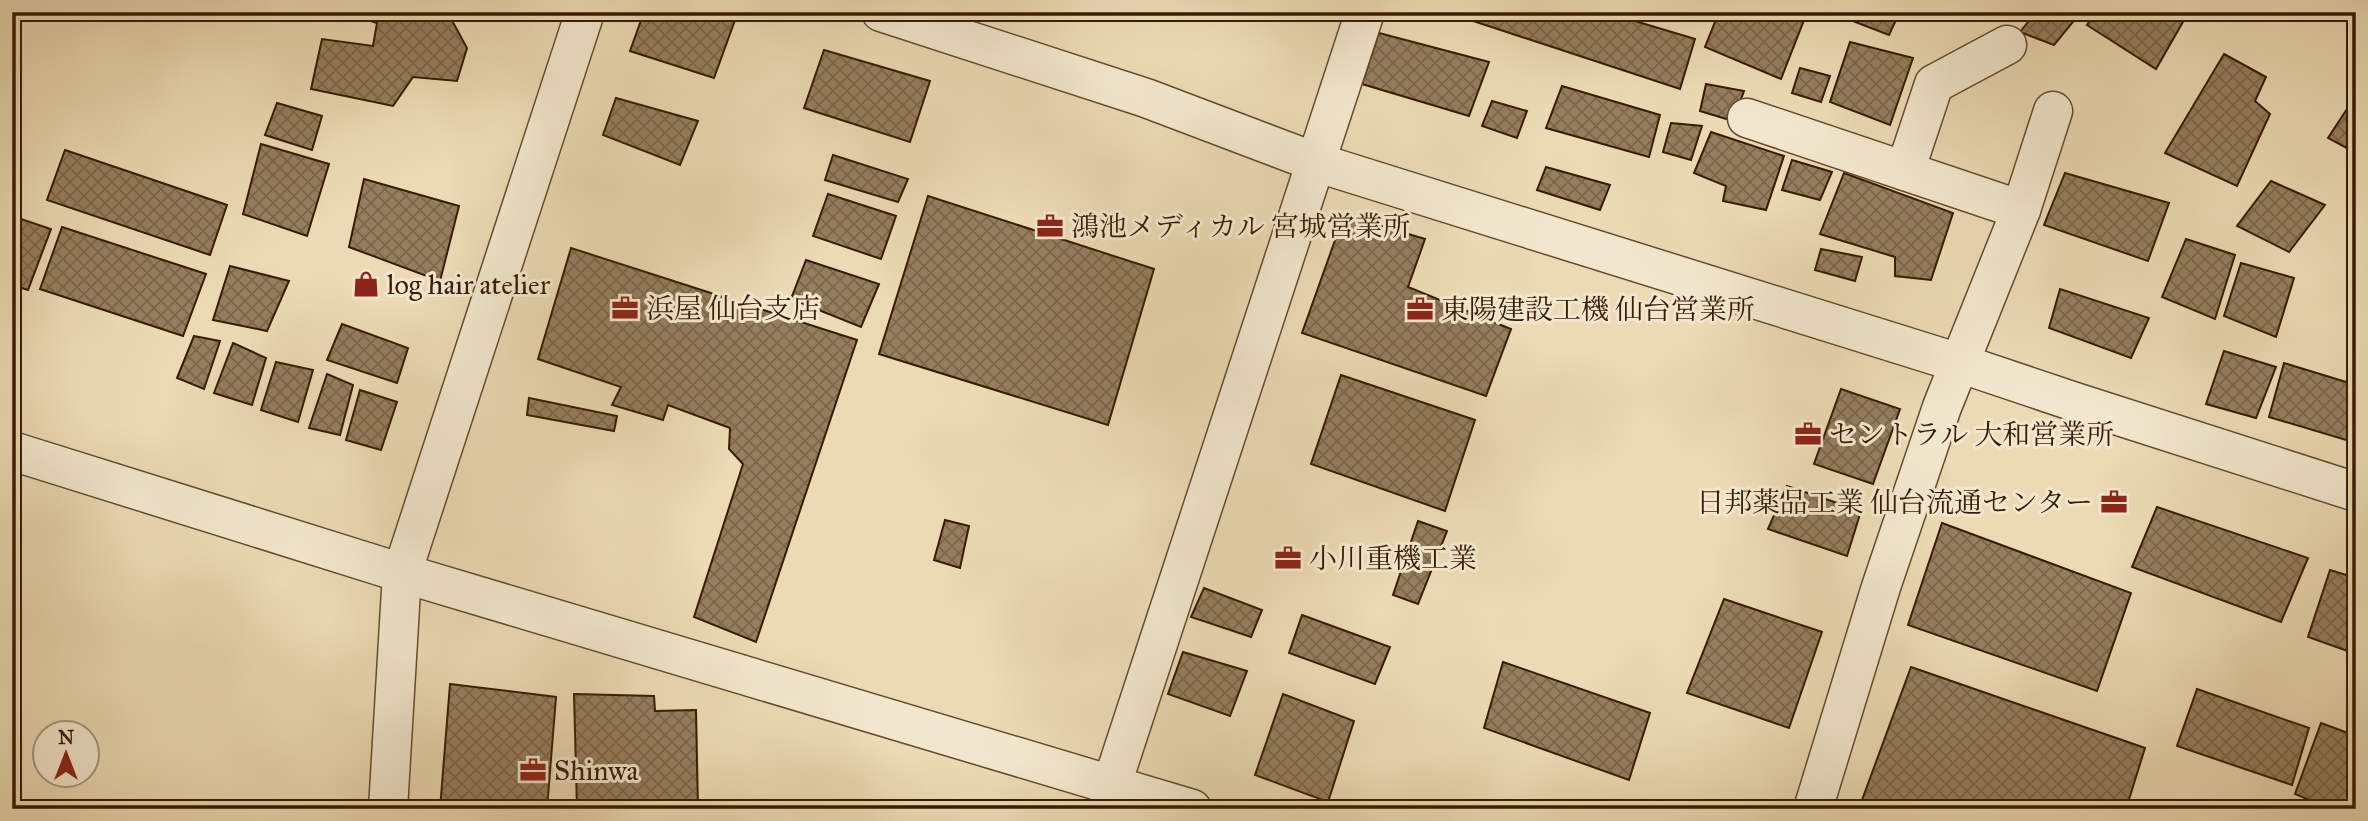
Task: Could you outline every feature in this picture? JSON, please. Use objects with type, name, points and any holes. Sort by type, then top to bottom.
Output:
[{"type":"street","points":[[388,809],[402,573],[584,12]]},
{"type":"street","points":[[881,12],[1146,98],[1315,162],[1959,363],[2356,492]]},
{"type":"street","points":[[1110,796],[1365,12]]},
{"type":"street","points":[[1905,171],[1934,84],[2007,45]]},
{"type":"street","points":[[1813,809],[1881,587],[1959,363],[2021,210],[2053,111]]},
{"type":"street","points":[[1747,118],[2021,210]]},
{"type":"street","points":[[12,451],[1110,796],[1192,809]]},
{"type":"building","points":[[342,12],[444,12],[449,15],[467,48],[457,81],[413,77],[393,106],[311,89],[322,39],[373,46],[377,23]]},
{"type":"building","points":[[644,12],[713,12],[735,20],[714,78],[630,51]]},
{"type":"building","points":[[1446,12],[1605,12],[1695,39],[1680,89]]},
{"type":"building","points":[[1719,12],[1780,12],[1804,20],[1781,79],[1705,47]]},
{"type":"building","points":[[1854,12],[1880,12],[1896,20],[1889,35],[1850,20]]},
{"type":"building","points":[[2036,12],[2081,12],[2054,45],[2020,32]]},
{"type":"building","points":[[2096,12],[2170,12],[2184,20],[2156,69],[2087,25]]},
{"type":"building","points":[[1379,33],[1489,62],[1469,116],[1362,84]]},
{"type":"building","points":[[1850,42],[1913,58],[1890,125],[1830,102]]},
{"type":"building","points":[[824,50],[930,81],[910,142],[804,108]]},
{"type":"building","points":[[2224,54],[2266,77],[2255,101],[2270,114],[2237,186],[2165,153]]},
{"type":"building","points":[[1800,68],[1830,76],[1821,102],[1792,93]]},
{"type":"building","points":[[1706,84],[1744,91],[1733,121],[1700,111]]},
{"type":"building","points":[[1562,86],[1660,115],[1649,157],[1546,128]]},
{"type":"building","points":[[616,98],[698,121],[680,165],[603,135]]},
{"type":"building","points":[[1492,101],[1527,111],[1517,138],[1482,126]]},
{"type":"building","points":[[277,103],[322,116],[312,150],[265,135]]},
{"type":"building","points":[[2347,109],[2356,114],[2356,153],[2328,138]]},
{"type":"building","points":[[1671,123],[1702,126],[1691,160],[1663,152]]},
{"type":"building","points":[[1711,132],[1784,156],[1766,210],[1723,201],[1726,186],[1694,173]]},
{"type":"building","points":[[261,144],[329,164],[307,236],[243,214]]},
{"type":"building","points":[[65,150],[227,205],[210,255],[47,200]]},
{"type":"building","points":[[833,155],[908,179],[898,202],[825,180]]},
{"type":"building","points":[[1792,160],[1832,172],[1820,200],[1782,190]]},
{"type":"building","points":[[1546,167],[1610,185],[1600,210],[1537,190]]},
{"type":"building","points":[[1844,173],[1953,213],[1931,280],[1895,276],[1895,257],[1820,234]]},
{"type":"building","points":[[2065,173],[2169,203],[2148,261],[2044,225]]},
{"type":"building","points":[[364,179],[459,206],[440,281],[349,247]]},
{"type":"building","points":[[2271,181],[2325,205],[2289,252],[2237,226]]},
{"type":"building","points":[[828,194],[896,216],[881,259],[813,236]]},
{"type":"building","points":[[928,196],[1154,269],[1108,425],[879,354]]},
{"type":"building","points":[[1344,215],[1425,239],[1408,287],[1511,329],[1486,396],[1302,333]]},
{"type":"building","points":[[12,216],[51,229],[28,290],[12,285]]},
{"type":"building","points":[[62,227],[206,274],[183,336],[40,289]]},
{"type":"building","points":[[2186,239],[2235,255],[2215,319],[2162,297]]},
{"type":"building","points":[[571,248],[857,340],[756,642],[694,617],[743,464],[729,449],[730,428],[668,405],[663,420],[612,405],[621,387],[538,359]]},
{"type":"building","points":[[1821,249],[1862,257],[1855,281],[1815,270]]},
{"type":"building","points":[[806,260],[879,284],[861,327],[791,299]]},
{"type":"building","points":[[2241,263],[2294,278],[2276,337],[2224,316]]},
{"type":"building","points":[[230,266],[289,281],[267,331],[213,320]]},
{"type":"building","points":[[2060,289],[2149,318],[2131,358],[2049,328]]},
{"type":"building","points":[[342,324],[408,348],[397,383],[327,360]]},
{"type":"building","points":[[194,336],[220,341],[204,389],[177,378]]},
{"type":"building","points":[[233,343],[266,358],[252,405],[214,393]]},
{"type":"building","points":[[2224,351],[2276,367],[2256,418],[2206,404]]},
{"type":"building","points":[[276,362],[313,370],[298,422],[261,410]]},
{"type":"building","points":[[2284,363],[2356,385],[2356,443],[2269,417]]},
{"type":"building","points":[[327,374],[353,385],[340,435],[309,428]]},
{"type":"building","points":[[1341,375],[1475,420],[1445,511],[1311,464]]},
{"type":"building","points":[[1841,389],[1900,409],[1873,484],[1814,464]]},
{"type":"building","points":[[360,390],[397,402],[381,450],[346,440]]},
{"type":"building","points":[[529,398],[617,416],[614,431],[527,415]]},
{"type":"building","points":[[1787,486],[1861,511],[1847,556],[1768,529]]},
{"type":"building","points":[[2157,507],[2308,558],[2281,622],[2132,567]]},
{"type":"building","points":[[945,520],[969,526],[960,568],[934,560]]},
{"type":"building","points":[[1418,521],[1447,531],[1418,604],[1393,595]]},
{"type":"building","points":[[1942,523],[2131,593],[2097,691],[1908,625]]},
{"type":"building","points":[[2330,570],[2356,578],[2356,654],[2308,637]]},
{"type":"building","points":[[1204,588],[1262,610],[1251,637],[1191,617]]},
{"type":"building","points":[[1724,599],[1822,632],[1789,728],[1687,693]]},
{"type":"building","points":[[1302,615],[1390,647],[1375,684],[1289,653]]},
{"type":"building","points":[[1183,652],[1247,671],[1230,716],[1168,694]]},
{"type":"building","points":[[1503,662],[1650,713],[1629,780],[1484,728]]},
{"type":"building","points":[[1911,667],[2145,748],[2126,809],[1889,809],[1862,800]]},
{"type":"building","points":[[450,684],[556,697],[547,809],[440,809]]},
{"type":"building","points":[[2197,689],[2309,728],[2292,785],[2177,746]]},
{"type":"building","points":[[574,694],[654,696],[655,711],[696,710],[698,809],[577,809]]},
{"type":"building","points":[[1283,694],[1354,721],[1328,802],[1255,775]]},
{"type":"building","points":[[2321,723],[2356,736],[2356,809],[2331,809],[2295,794]]},
{"type":"building","points":[[930,803],[930,809],[762,809],[762,804]]},
{"type":"place","name":"鴻池メディカル 宮城営業所","points":[[1050,226]]},
{"type":"place","name":"log hair atelier","points":[[366,284]]},
{"type":"place","name":"浜屋 仙台支店","points":[[625,308]]},
{"type":"place","name":"東陽建設工機 仙台営業所","points":[[1420,309]]},
{"type":"place","name":"セントラル 大和営業所","points":[[1808,434]]},
{"type":"place","name":"日邦薬品工業 仙台流通センター","points":[[2114,502]]},
{"type":"place","name":"小川重機工業","points":[[1288,558]]},
{"type":"place","name":"Shinwa","points":[[533,770]]}]
